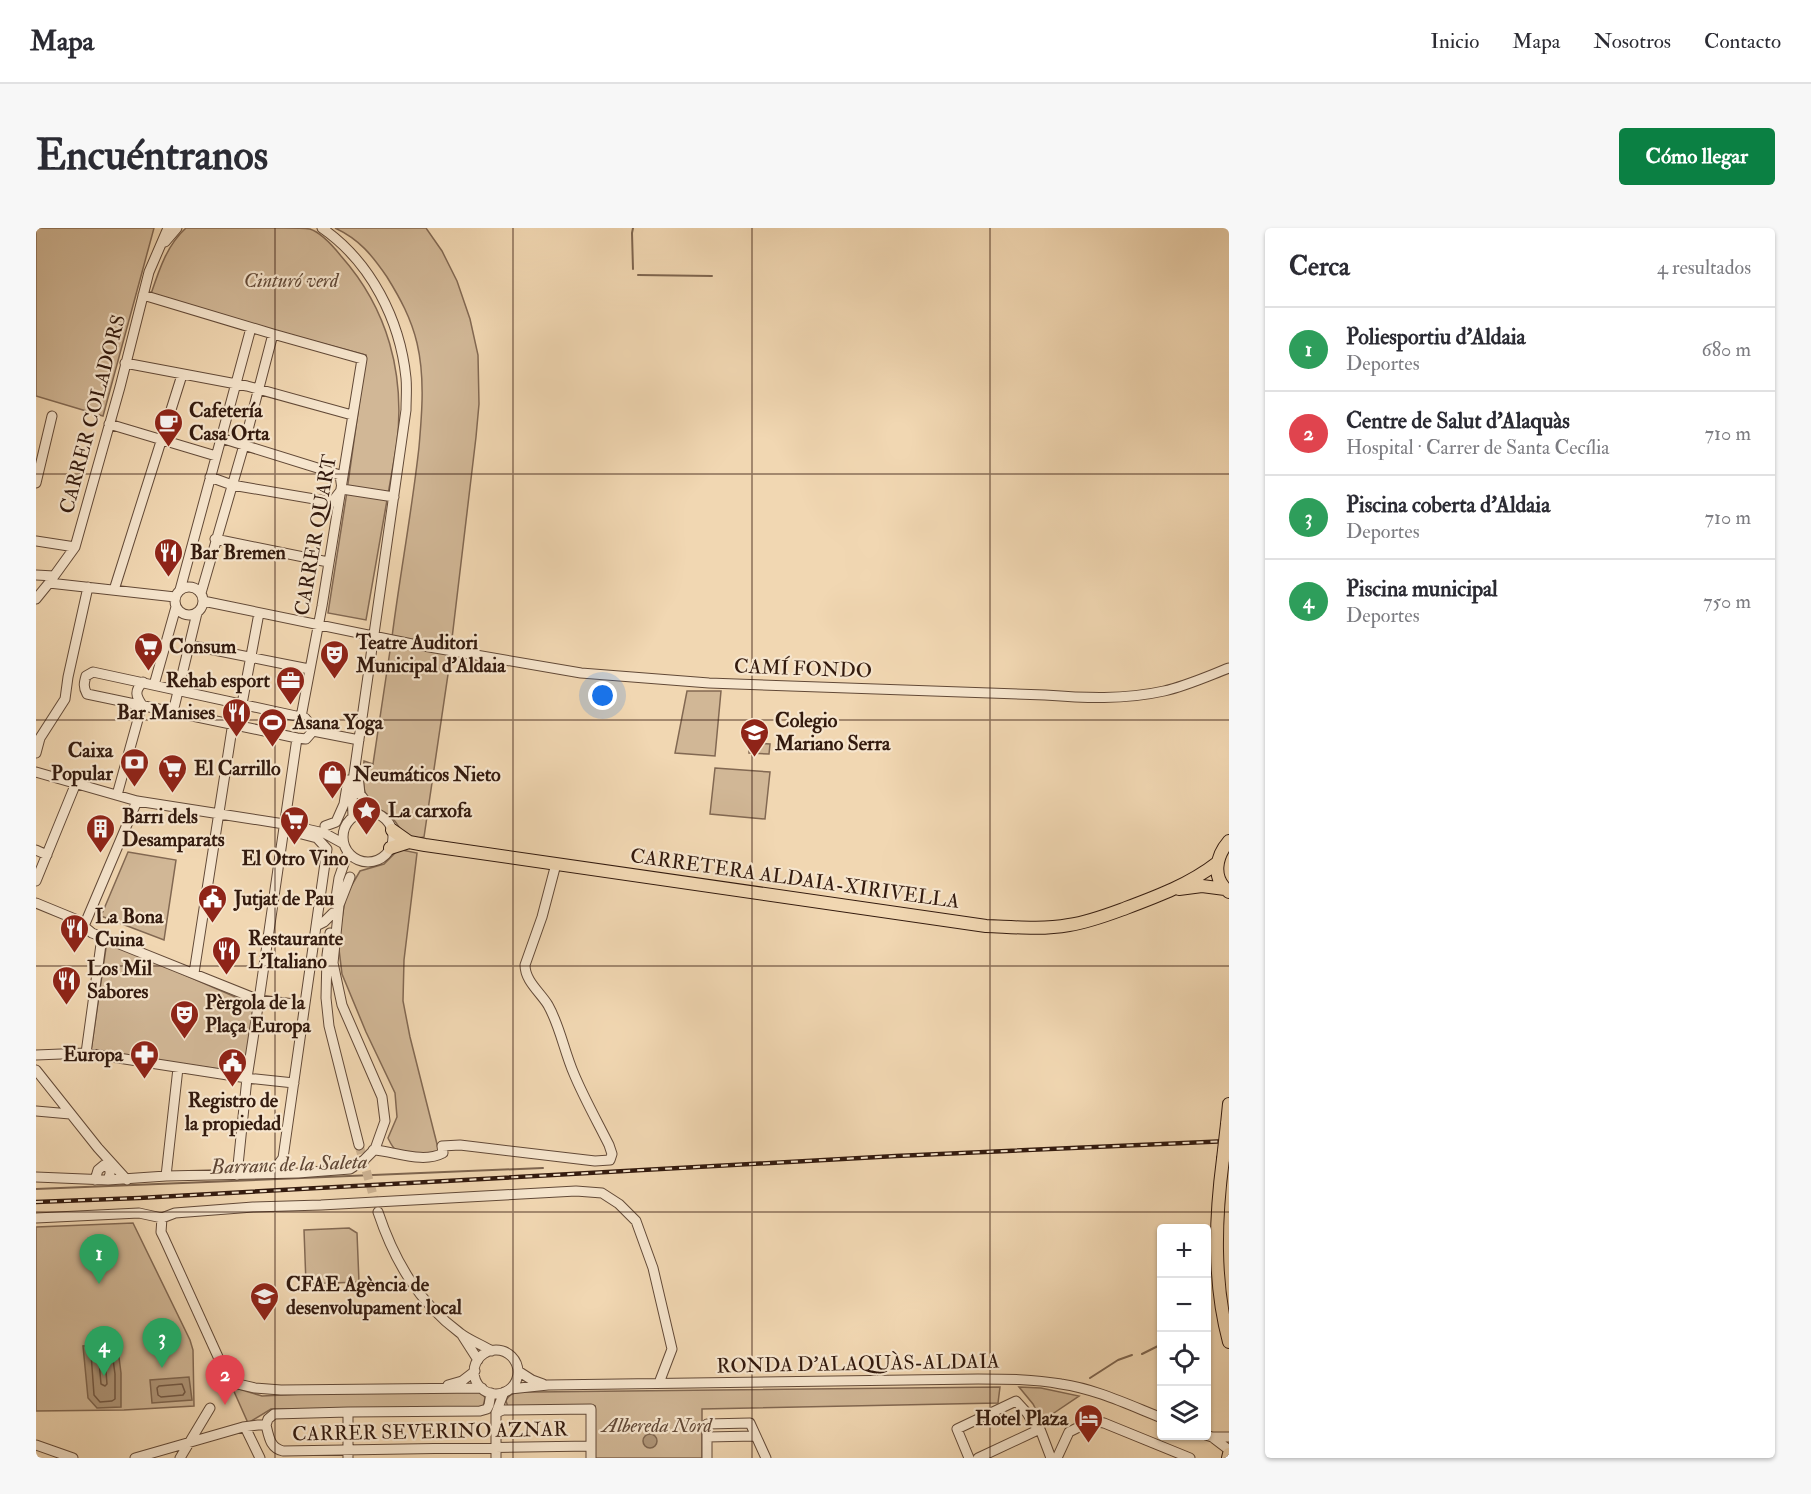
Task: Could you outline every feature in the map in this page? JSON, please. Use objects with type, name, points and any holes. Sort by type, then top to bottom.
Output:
[{"type":"main road","name":"CARRETERA ALDAIA-XIRIVELLA","points":[[393,831],[409,842],[986,926],[1032,929],[1092,921],[1171,890],[1202,874],[1216,863]]},
{"type":"main road","points":[[1227,891],[1218,877],[1216,863],[1221,850],[1229,841]]},
{"type":"main road","name":"CARRETERA ALDAIA-XIRIVELLA","points":[[390,848],[409,842]]},
{"type":"main road","name":"CARRETERA ALDAIA-XIRIVELLA","points":[[1171,890],[1202,886],[1227,891]]},
{"type":"main road","points":[[1229,1104],[1218,1193],[1218,1280],[1223,1320],[1229,1342]]},
{"type":"main road","points":[[1228,1458],[1229,1452]]},
{"type":"street","points":[[158,251],[168,228]]},
{"type":"street","points":[[158,251],[177,228]]},
{"type":"street","points":[[322,228],[351,253],[370,276],[386,304],[399,340],[406,379],[406,410],[394,497],[349,820],[343,835],[346,848],[327,955],[326,998],[329,1026],[359,1145]]},
{"type":"street","name":"CARRER COLADORS","points":[[36,599],[75,547],[110,424],[142,295],[158,251]]},
{"type":"street","points":[[142,295],[273,334],[244,445],[215,538],[202,597],[202,607],[197,614],[173,712]]},
{"type":"street","points":[[154,685],[251,328]]},
{"type":"street","name":"CARRER QUART","points":[[273,334],[362,359],[342,489],[301,717]]},
{"type":"street","points":[[125,363],[258,389],[352,415]]},
{"type":"street","points":[[114,590],[182,375]]},
{"type":"street","points":[[36,483],[52,416]]},
{"type":"street","points":[[110,424],[216,456]]},
{"type":"street","points":[[210,477],[232,485],[332,502],[342,489],[340,475],[221,438]]},
{"type":"street","points":[[342,489],[394,497]]},
{"type":"street","points":[[215,538],[328,562]]},
{"type":"street","points":[[36,541],[75,547]]},
{"type":"street","points":[[36,575],[88,587],[177,598]]},
{"type":"street","points":[[36,753],[40,738],[65,699],[88,587]]},
{"type":"street","points":[[197,614],[185,614],[179,611],[177,598],[186,587],[192,587],[202,597]]},
{"type":"street","name":"CAMÍ FONDO","points":[[202,597],[259,613],[570,671],[709,683],[1092,699],[1163,691],[1229,668]]},
{"type":"street","points":[[194,973],[233,725],[259,613]]},
{"type":"street","points":[[189,645],[309,669]]},
{"type":"street","points":[[93,672],[301,717],[311,725],[313,731],[306,739],[297,738],[87,694],[84,688],[86,676],[93,672]]},
{"type":"street","points":[[142,705],[136,697],[138,687],[143,682]]},
{"type":"street","points":[[117,795],[142,705]]},
{"type":"street","points":[[313,731],[359,740]]},
{"type":"street","points":[[237,1175],[247,1078],[297,738]]},
{"type":"street","points":[[36,772],[137,801],[324,832],[346,848],[355,858],[364,862],[378,860],[390,848],[393,831],[386,819],[374,812],[360,794],[356,762]]},
{"type":"street","points":[[325,826],[336,822],[344,804],[349,776],[356,762]]},
{"type":"street","points":[[36,881],[76,783]]},
{"type":"street","points":[[84,926],[137,801]]},
{"type":"street","points":[[284,824],[325,826],[349,820],[363,812],[374,812]]},
{"type":"street","points":[[262,1174],[277,1166],[283,1158],[327,849],[317,838],[290,831],[284,824]]},
{"type":"street","points":[[36,850],[47,855]]},
{"type":"street","points":[[335,903],[350,877],[364,862]]},
{"type":"street","points":[[373,1150],[387,1150],[399,1155],[436,1157],[443,1153],[442,1146],[460,1145],[595,1161],[610,1160],[612,1154],[609,1145],[573,1074],[554,1015],[525,971],[556,864]]},
{"type":"street","points":[[36,1177],[127,1180],[166,1176],[298,1173],[350,1169],[364,1160],[373,1150],[385,1121],[382,1097],[342,1005],[333,963],[339,905],[350,877]]},
{"type":"street","points":[[36,903],[75,920],[102,938],[259,1000],[304,1005]]},
{"type":"street","points":[[316,926],[333,913]]},
{"type":"street","points":[[86,1053],[102,938]]},
{"type":"street","points":[[36,1054],[86,1053],[294,1083]]},
{"type":"street","points":[[166,1176],[178,1068]]},
{"type":"street","points":[[36,1070],[98,1148],[110,1174],[108,1180]]},
{"type":"street","points":[[36,1111],[70,1114]]},
{"type":"street","points":[[383,1128],[393,1153]]},
{"type":"street","points":[[98,1148],[106,1167],[127,1180]]},
{"type":"street","points":[[283,1158],[298,1173]]},
{"type":"street","points":[[95,1180],[106,1167]]},
{"type":"street","points":[[36,1218],[139,1213],[162,1218],[175,1213],[253,1207],[576,1191],[602,1193],[619,1204],[636,1221],[653,1269],[672,1348],[659,1383]]},
{"type":"street","name":"RONDA D'ALAQUÀS-ALDAIA","points":[[378,1212],[388,1242],[415,1290],[460,1334],[478,1360]]},
{"type":"street","name":"RONDA D'ALAQUÀS-ALDAIA","points":[[162,1218],[161,1232],[219,1359],[231,1378],[238,1384],[255,1388],[281,1390],[437,1388],[507,1391],[548,1385],[1028,1380],[1063,1384],[1101,1394],[1157,1416]]},
{"type":"street","name":"RONDA D'ALAQUÀS-ALDAIA","points":[[460,1334],[492,1351],[500,1351],[513,1358],[518,1371],[531,1380],[548,1385]]},
{"type":"street","points":[[135,1458],[245,1427],[266,1425],[268,1419],[274,1414],[480,1411],[489,1405],[486,1391],[478,1383],[475,1371],[478,1360],[492,1351]]},
{"type":"street","points":[[437,1388],[462,1382],[475,1371]]},
{"type":"street","points":[[496,1458],[496,1413],[507,1391],[518,1378],[518,1371]]},
{"type":"street","points":[[969,1458],[957,1429],[1016,1401],[1040,1429],[1051,1458]]},
{"type":"street","points":[[180,1458],[210,1408]]},
{"type":"street","points":[[496,1413],[503,1410],[591,1409],[591,1458]]},
{"type":"street","points":[[348,1412],[348,1454]]},
{"type":"street","points":[[1057,1458],[1069,1432],[1091,1421],[1104,1423],[1190,1458]]},
{"type":"street","points":[[707,1458],[707,1424],[750,1423],[766,1458]]},
{"type":"street","name":"CARRER SEVERINO AZNAR","points":[[266,1425],[272,1444],[276,1449],[284,1451],[348,1454],[591,1446]]},
{"type":"street","points":[[245,1427],[260,1458]]},
{"type":"street","points":[[978,1458],[1040,1429]]},
{"type":"street","points":[[707,1437],[755,1436]]},
{"type":"street","points":[[1211,1436],[1229,1437]]},
{"type":"street","points":[[1211,1438],[1229,1452]]},
{"type":"street","points":[[36,1445],[74,1458]]},
{"type":"green space","points":[[36,228],[154,228],[103,416],[36,396]]},
{"type":"green space","name":"Cinturó verd","points":[[186,228],[310,229],[331,244],[357,276],[371,298],[390,344],[395,367],[399,417],[397,443],[366,620],[328,613],[366,355],[246,323],[151,294],[169,250]]},
{"type":"green space","name":"Cinturó verd","points":[[335,228],[426,228],[442,251],[457,281],[470,319],[478,355],[479,404],[451,647],[392,637],[419,447],[422,395],[420,356],[408,317],[387,277],[364,248]]},
{"type":"green space","points":[[391,644],[451,654],[424,837],[405,834],[394,820],[372,803],[364,787],[364,761],[373,764]]},
{"type":"green space","points":[[687,691],[721,691],[715,756],[675,753]]},
{"type":"green space","points":[[749,743],[770,744],[769,754],[749,753]]},
{"type":"green space","points":[[715,768],[770,772],[765,819],[710,814]]},
{"type":"green space","points":[[397,851],[417,853],[404,960],[403,1001],[439,1152],[411,1154],[400,1152],[393,1147],[388,1138],[397,1117],[395,1093],[342,974],[338,941],[346,895],[360,871],[384,864]]},
{"type":"green space","points":[[128,852],[176,860],[164,940],[101,916]]},
{"type":"green space","points":[[107,941],[256,1006],[246,1073],[91,1051]]},
{"type":"green space","points":[[133,1223],[190,1340],[193,1350],[194,1406],[36,1411],[36,1227]]},
{"type":"green space","points":[[349,1228],[357,1233],[359,1282],[306,1284],[304,1230]]},
{"type":"green space","points":[[232,1387],[262,1396],[476,1391],[483,1394],[485,1398],[483,1407],[473,1409],[271,1409],[248,1423]]},
{"type":"green space","name":"Albereda Nord","points":[[1000,1387],[998,1403],[702,1409],[702,1458],[595,1458],[595,1406],[514,1408],[508,1407],[506,1401],[514,1393],[522,1392]]},
{"type":"green space","points":[[1019,1387],[1041,1388],[1079,1396],[1042,1421],[1033,1404]]},
{"type":"water","points":[[117,1342],[121,1373],[121,1407],[97,1408],[88,1398],[83,1346]]},
{"type":"water","points":[[189,1377],[192,1400],[152,1403],[150,1380]]},
{"type":"water","points":[[647,1434],[653,1434],[657,1441],[653,1448],[647,1448],[643,1444],[643,1438]]},
{"type":"waterway","points":[[633,228],[633,269]]},
{"type":"waterway","points":[[638,275],[712,276]]},
{"type":"waterway","name":"Barranc de la Saleta","points":[[36,1189],[543,1168]]},
{"type":"waterway","points":[[1142,1354],[1157,1346]]},
{"type":"waterway","points":[[1090,1378],[1118,1360],[1132,1355]]},
{"type":"tunnel","points":[[359,1145],[377,1209]]},
{"type":"railway","points":[[36,1202],[896,1156],[1229,1141]]},
{"type":"place","name":"Cafetería Casa Orta","points":[[168,448]]},
{"type":"place","name":"Bar Bremen","points":[[169,578]]},
{"type":"place","name":"Consum","points":[[148,672]]},
{"type":"place","name":"Teatre Auditori Municipal d'Aldaia","points":[[335,680]]},
{"type":"place","name":"Rehab esport","points":[[291,706]]},
{"type":"place","name":"Bar Manises","points":[[236,738]]},
{"type":"place","name":"Asana Yoga","points":[[272,748]]},
{"type":"place","name":"Colegio Mariano Serra","points":[[754,758]]},
{"type":"place","name":"Caixa Popular","points":[[134,788]]},
{"type":"place","name":"El Carrillo","points":[[173,794]]},
{"type":"place","name":"Neumáticos Nieto","points":[[332,800]]},
{"type":"place","name":"La carxofa","points":[[367,836]]},
{"type":"place","name":"El Otro Vino","points":[[295,846]]},
{"type":"place","name":"Barri dels Desamparats","points":[[101,854]]},
{"type":"place","name":"Jutjat de Pau","points":[[213,924]]},
{"type":"place","name":"La Bona Cuina","points":[[74,954]]},
{"type":"place","name":"Restaurante L'Italiano","points":[[227,976]]},
{"type":"place","name":"Los Mil Sabores","points":[[66,1006]]},
{"type":"place","name":"Pèrgola de la Plaça Europa","points":[[184,1040]]},
{"type":"place","name":"Europa","points":[[144,1080]]},
{"type":"place","name":"Registro de la propiedad","points":[[233,1088]]},
{"type":"place","name":"Poliesportiu d'Aldaia","points":[[99,1284]]},
{"type":"place","name":"CFAE Agència de desenvolupament local","points":[[265,1322]]},
{"type":"place","name":"Piscina coberta d'Aldaia","points":[[162,1368]]},
{"type":"place","name":"Piscina municipal","points":[[104,1376]]},
{"type":"place","name":"Centre de Salut d'Alaquàs","points":[[225,1405]]},
{"type":"place","name":"Hotel Plaza","points":[[1089,1444]]}]
